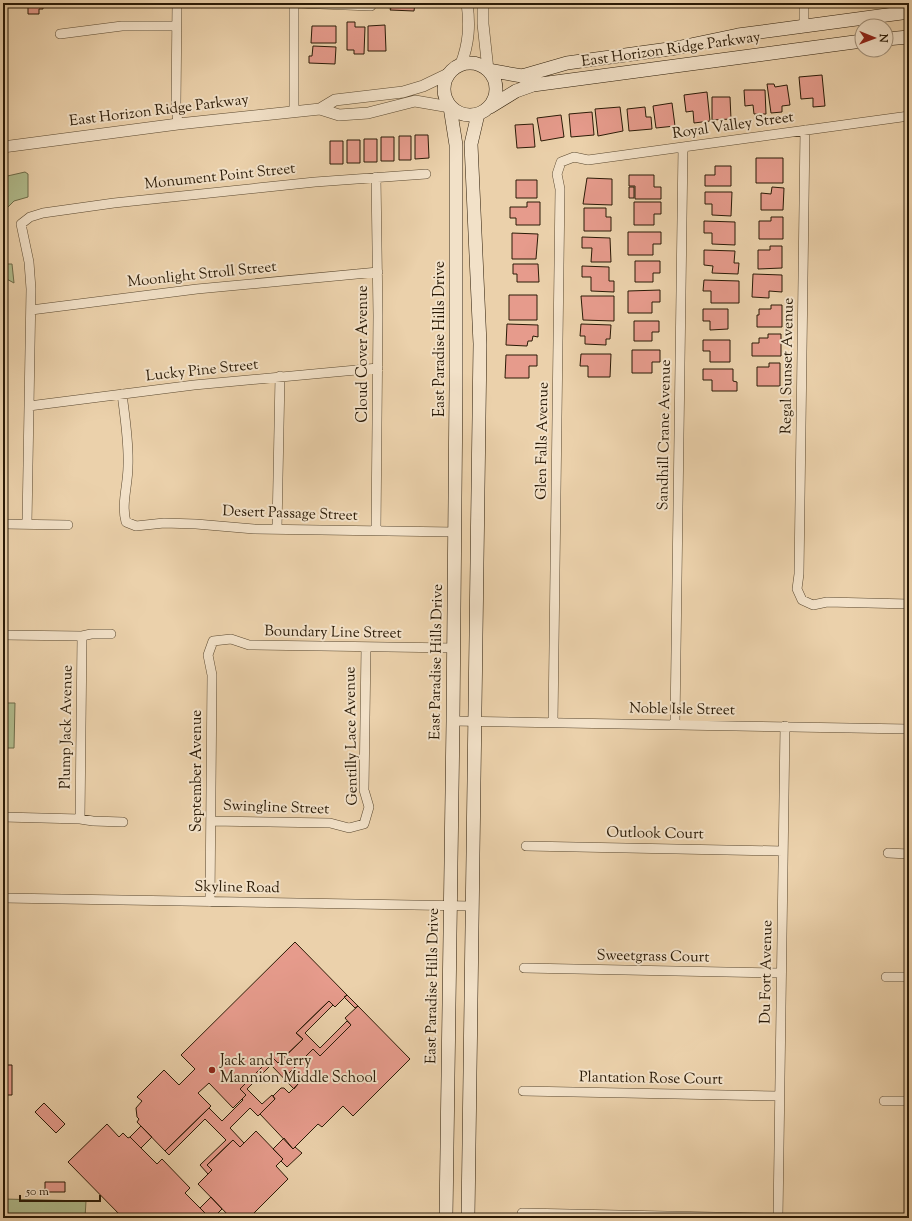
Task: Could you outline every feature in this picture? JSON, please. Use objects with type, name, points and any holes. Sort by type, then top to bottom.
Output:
[{"type":"main road","name":"East Horizon Ridge Parkway","points":[[488,70],[522,76],[567,63],[676,48],[738,35],[909,12]]},
{"type":"main road","points":[[894,38],[909,37]]},
{"type":"main road","name":"East Horizon Ridge Parkway","points":[[490,107],[516,91],[533,85],[854,42]]},
{"type":"main road","points":[[475,63],[488,70],[493,76],[496,92],[490,107],[478,114],[463,115],[450,107],[445,100],[443,91],[444,83],[448,74],[460,64],[475,63]]},
{"type":"main road","name":"East Paradise Hills Drive","points":[[446,1218],[454,720],[455,532],[456,144],[450,107]]},
{"type":"main road","points":[[468,1218],[471,906],[480,344],[471,144],[478,114]]},
{"type":"street","points":[[177,3],[176,105],[178,124]]},
{"type":"street","points":[[294,111],[294,3],[371,6]]},
{"type":"street","points":[[460,64],[466,50],[469,29],[467,3]]},
{"type":"street","points":[[483,3],[483,24],[488,70]]},
{"type":"street","points":[[804,3],[804,26]]},
{"type":"street","points":[[60,34],[122,26],[176,26]]},
{"type":"street","name":"East Horizon Ridge Parkway","points":[[320,109],[335,100],[403,92],[422,86],[448,74]]},
{"type":"street","name":"East Horizon Ridge Parkway","points":[[3,147],[178,124],[294,111],[320,109],[339,115],[368,113],[415,101],[450,107]]},
{"type":"street","name":"Royal Valley Street","points":[[561,162],[574,157],[588,160],[909,116]]},
{"type":"street","name":"Regal Sunset Avenue","points":[[805,130],[800,574],[797,589],[802,600],[814,605],[827,602],[909,604]]},
{"type":"street","name":"Sandhill Crane Avenue","points":[[675,724],[682,147]]},
{"type":"street","name":"Glen Falls Avenue","points":[[553,722],[560,189],[557,174],[561,162]]},
{"type":"street","name":"Monument Point Street","points":[[31,310],[29,262],[21,224],[30,217],[79,208],[262,187],[426,174]]},
{"type":"street","name":"Cloud Cover Avenue","points":[[376,177],[378,272],[376,531]]},
{"type":"street","name":"Moonlight Stroll Street","points":[[31,310],[197,289],[378,272]]},
{"type":"street","points":[[27,524],[31,310]]},
{"type":"street","name":"Lucky Pine Street","points":[[29,406],[280,376],[378,368]]},
{"type":"street","points":[[277,529],[280,376]]},
{"type":"street","name":"Desert Passage Street","points":[[122,394],[128,447],[128,473],[123,512],[126,522],[136,526],[164,523],[277,529],[455,532]]},
{"type":"street","points":[[3,524],[68,525]]},
{"type":"street","points":[[3,635],[82,636],[91,634],[110,634]]},
{"type":"street","name":"Plump Jack Avenue","points":[[80,819],[82,636]]},
{"type":"street","name":"Boundary Line Street","points":[[213,641],[231,639],[249,645],[454,648]]},
{"type":"street","name":"September Avenue","points":[[210,902],[212,675],[208,655],[213,641]]},
{"type":"street","name":"Gentilly Lace Avenue","points":[[364,824],[369,807],[364,790],[366,647]]},
{"type":"street","name":"Noble Isle Street","points":[[454,720],[909,729]]},
{"type":"street","name":"Du Fort Avenue","points":[[778,1218],[785,726]]},
{"type":"street","points":[[3,817],[80,819],[123,822]]},
{"type":"street","name":"Swingline Street","points":[[211,821],[330,822],[348,828],[364,824]]},
{"type":"street","name":"Outlook Court","points":[[526,846],[783,851]]},
{"type":"street","points":[[888,853],[909,854]]},
{"type":"street","name":"Skyline Road","points":[[3,898],[471,906]]},
{"type":"street","name":"Sweetgrass Court","points":[[524,968],[782,973]]},
{"type":"street","points":[[886,977],[909,978]]},
{"type":"street","name":"Plantation Rose Court","points":[[523,1091],[779,1096]]},
{"type":"street","points":[[884,1101],[909,1101]]},
{"type":"street","points":[[522,1213],[767,1218]]},
{"type":"green space","points":[[25,172],[28,174],[28,197],[14,201],[3,212],[3,177]]},
{"type":"green space","points":[[3,264],[12,264],[14,283],[3,277]]},
{"type":"green space","points":[[3,703],[15,703],[14,748],[3,748]]},
{"type":"green space","points":[[3,1199],[86,1201],[85,1218],[3,1218]]},
{"type":"building","points":[[28,3],[48,3],[48,5],[43,5],[43,9],[39,9],[39,14],[28,14]]},
{"type":"building","points":[[385,3],[415,3],[414,11],[390,10],[391,8],[385,7]]},
{"type":"building","points":[[759,3],[781,3],[782,6],[759,6]]},
{"type":"building","points":[[347,22],[355,22],[355,27],[365,27],[364,54],[354,54],[354,50],[347,50]]},
{"type":"building","points":[[385,25],[386,51],[368,51],[368,26]]},
{"type":"building","points":[[312,26],[336,26],[336,43],[311,43]]},
{"type":"building","points":[[313,46],[336,47],[335,64],[309,63],[309,56],[312,56]]},
{"type":"building","points":[[822,75],[825,106],[813,107],[813,98],[801,99],[799,77]]},
{"type":"building","points":[[767,84],[774,84],[775,87],[787,85],[790,105],[782,106],[782,112],[771,113]]},
{"type":"building","points":[[744,90],[765,90],[766,114],[754,114],[753,105],[745,106]]},
{"type":"building","points":[[707,92],[710,121],[694,123],[693,111],[686,112],[684,95]]},
{"type":"building","points":[[712,97],[730,97],[731,119],[712,120]]},
{"type":"building","points":[[672,103],[675,126],[656,128],[653,106]]},
{"type":"building","points":[[620,107],[623,131],[598,136],[595,109]]},
{"type":"building","points":[[645,107],[646,117],[651,117],[652,129],[629,131],[627,109]]},
{"type":"building","points":[[592,112],[594,135],[571,137],[569,114]]},
{"type":"building","points":[[561,115],[564,137],[541,141],[537,118]]},
{"type":"building","points":[[533,124],[535,147],[517,148],[515,125]]},
{"type":"building","points":[[415,135],[428,135],[429,158],[415,159]]},
{"type":"building","points":[[399,136],[411,136],[411,160],[399,160]]},
{"type":"building","points":[[381,137],[394,137],[394,161],[381,161]]},
{"type":"building","points":[[364,139],[377,139],[377,162],[364,162]]},
{"type":"building","points":[[347,140],[360,140],[360,163],[347,163]]},
{"type":"building","points":[[330,141],[343,141],[343,164],[330,164]]},
{"type":"building","points":[[756,158],[783,158],[783,183],[756,183]]},
{"type":"building","points":[[715,166],[731,166],[731,186],[705,186],[705,175],[715,175]]},
{"type":"building","points":[[629,175],[654,175],[654,187],[661,187],[661,199],[635,199],[635,186],[629,186]]},
{"type":"building","points":[[587,178],[612,179],[612,205],[583,204]]},
{"type":"building","points":[[516,180],[537,180],[537,198],[516,198]]},
{"type":"building","points":[[629,187],[634,187],[634,198],[629,198]]},
{"type":"building","points":[[772,187],[784,188],[783,210],[761,210],[761,193],[771,194]]},
{"type":"building","points":[[705,192],[732,192],[731,216],[712,215],[712,204],[705,204]]},
{"type":"building","points":[[527,202],[540,202],[540,225],[516,225],[516,218],[510,218],[510,207],[527,207]]},
{"type":"building","points":[[634,202],[661,202],[661,214],[654,214],[654,225],[634,225]]},
{"type":"building","points":[[584,208],[606,208],[606,217],[611,217],[611,231],[584,231]]},
{"type":"building","points":[[771,217],[783,217],[783,239],[759,239],[759,221],[771,221]]},
{"type":"building","points":[[704,221],[735,222],[735,245],[712,244],[712,233],[704,233]]},
{"type":"building","points":[[628,232],[661,232],[661,244],[653,244],[653,255],[628,255]]},
{"type":"building","points":[[512,233],[538,234],[536,259],[512,259]]},
{"type":"building","points":[[582,237],[610,238],[611,262],[591,262],[592,248],[582,248]]},
{"type":"building","points":[[770,246],[782,246],[782,268],[758,269],[758,250],[770,250]]},
{"type":"building","points":[[704,250],[735,251],[734,263],[739,263],[738,274],[712,273],[713,266],[704,265]]},
{"type":"building","points":[[635,261],[660,261],[660,273],[653,273],[653,282],[635,282]]},
{"type":"building","points":[[513,264],[538,264],[539,282],[517,282],[517,274],[513,274]]},
{"type":"building","points":[[582,266],[609,267],[609,281],[614,281],[614,292],[591,291],[591,277],[582,277]]},
{"type":"building","points":[[753,274],[782,275],[782,292],[769,291],[769,298],[752,297]]},
{"type":"building","points":[[704,280],[739,281],[739,303],[711,303],[711,291],[703,291]]},
{"type":"building","points":[[660,290],[660,302],[652,302],[652,313],[628,313],[628,291]]},
{"type":"building","points":[[509,295],[537,295],[537,320],[509,320]]},
{"type":"building","points":[[581,296],[614,296],[614,321],[583,320]]},
{"type":"building","points":[[771,305],[782,305],[782,327],[757,327],[757,315],[759,315],[759,309],[771,309]]},
{"type":"building","points":[[703,309],[728,309],[728,329],[710,330],[710,321],[703,321]]},
{"type":"building","points":[[634,321],[659,321],[659,332],[652,332],[652,341],[634,341]]},
{"type":"building","points":[[507,324],[538,325],[538,337],[533,336],[532,341],[528,341],[527,346],[506,345]]},
{"type":"building","points":[[581,324],[611,325],[610,339],[606,339],[606,345],[585,344],[585,336],[580,336]]},
{"type":"building","points":[[768,334],[781,334],[781,356],[752,356],[752,343],[759,343],[759,338],[768,338]]},
{"type":"building","points":[[703,340],[730,340],[730,362],[710,362],[710,351],[703,351]]},
{"type":"building","points":[[632,350],[660,350],[660,362],[652,362],[652,373],[632,373]]},
{"type":"building","points":[[581,354],[611,354],[610,377],[588,377],[588,366],[580,366]]},
{"type":"building","points":[[506,355],[537,355],[537,366],[529,366],[529,378],[505,378]]},
{"type":"building","points":[[769,363],[780,363],[780,386],[757,386],[757,367],[769,367]]},
{"type":"building","points":[[703,369],[733,369],[733,381],[737,382],[737,391],[712,391],[712,380],[703,380]]},
{"type":"building","points":[[295,942],[347,995],[335,1007],[329,1001],[296,1033],[303,1039],[278,1063],[272,1057],[240,1089],[246,1095],[233,1108],[209,1083],[198,1093],[211,1106],[165,1151],[137,1122],[139,1119],[137,1117],[136,1108],[142,1101],[137,1097],[164,1070],[179,1085],[195,1069],[181,1055]]},
{"type":"building","points":[[347,995],[358,1006],[355,1008],[344,997]]},
{"type":"building","points":[[329,1001],[333,1005],[305,1033],[320,1048],[347,1021],[351,1025],[320,1056],[313,1049],[288,1074],[298,1084],[294,1089],[271,1065],[247,1089],[262,1104],[272,1095],[275,1099],[258,1116],[250,1108],[230,1128],[244,1143],[240,1147],[233,1140],[207,1165],[212,1170],[208,1174],[200,1165],[226,1140],[205,1119],[169,1155],[165,1151],[209,1108],[222,1121],[246,1095],[240,1089],[272,1057],[278,1063],[303,1039],[296,1033]]},
{"type":"building","points":[[358,1006],[410,1059],[353,1116],[343,1106],[322,1127],[318,1124],[293,1149],[260,1114],[275,1099],[273,1096],[281,1088],[284,1088],[289,1093],[298,1084],[288,1074],[313,1049],[320,1056],[351,1025],[345,1018]]},
{"type":"building","points":[[3,1065],[12,1065],[12,1095],[3,1095]]},
{"type":"building","points":[[44,1103],[65,1124],[56,1133],[35,1112]]},
{"type":"building","points":[[107,1124],[119,1137],[123,1133],[128,1138],[130,1137],[157,1164],[162,1159],[190,1188],[185,1193],[206,1214],[201,1218],[123,1218],[68,1162]]},
{"type":"building","points":[[141,1126],[152,1137],[141,1148],[130,1137]]},
{"type":"building","points":[[256,1131],[283,1159],[276,1166],[288,1179],[249,1218],[244,1218],[240,1214],[235,1218],[231,1218],[198,1184],[212,1170],[207,1165],[233,1140],[240,1147]]},
{"type":"building","points":[[284,1138],[293,1149],[295,1147],[302,1153],[287,1167],[281,1161],[283,1159],[273,1149]]},
{"type":"building","points":[[45,1182],[65,1182],[65,1192],[45,1192]]},
{"type":"building","points":[[211,1197],[222,1209],[213,1218],[205,1218],[203,1216],[206,1214],[200,1208]]},
{"type":"place","name":"Jack and Terry Mannion Middle School","points":[[212,1070]]}]
